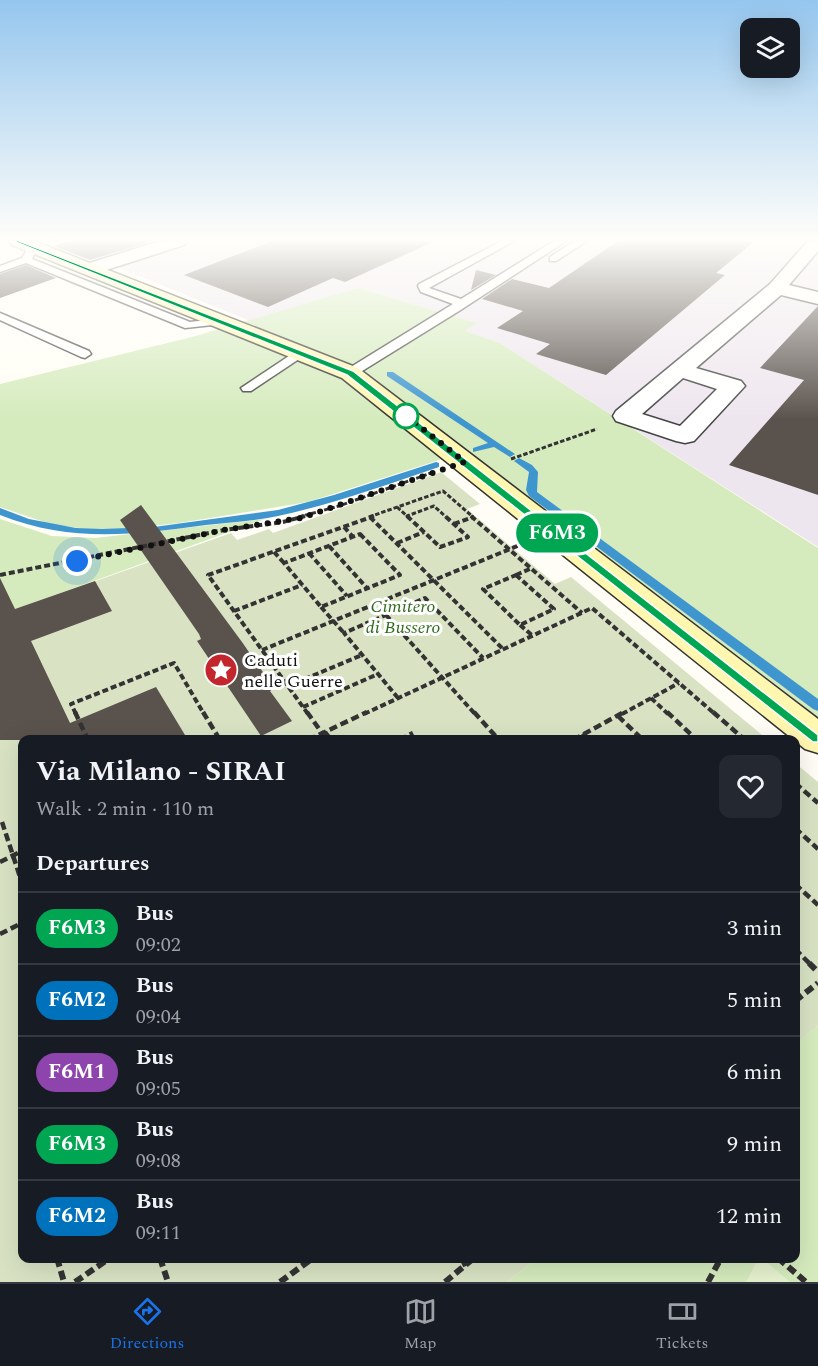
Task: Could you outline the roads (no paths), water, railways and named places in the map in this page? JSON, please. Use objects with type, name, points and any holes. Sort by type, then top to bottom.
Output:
[{"type":"street","points":[[172,301],[350,373],[818,739]]},
{"type":"street","points":[[680,370],[733,386],[685,436],[625,416],[762,301]]},
{"type":"lane","points":[[138,301],[189,326],[222,321]]},
{"type":"lane","points":[[455,301],[459,304],[457,308]]},
{"type":"lane","points":[[350,373],[468,301]]},
{"type":"lane","points":[[457,308],[481,301]]},
{"type":"lane","points":[[0,316],[85,354]]},
{"type":"lane","points":[[246,388],[301,352]]},
{"type":"waterway","points":[[390,374],[495,444]]},
{"type":"waterway","points":[[476,450],[495,444]]},
{"type":"waterway","points":[[495,444],[510,454]]},
{"type":"waterway","points":[[519,461],[534,472],[531,490],[533,494],[818,706]]},
{"type":"waterway","points":[[0,511],[25,521],[76,531],[102,533],[154,530],[278,513],[338,497],[436,465]]},
{"type":"place","name":"Caduti nelle Guerre","points":[[221,670]]},
{"type":"park label","name":"Cimitero di Bussero","points":[[403,616]]}]
